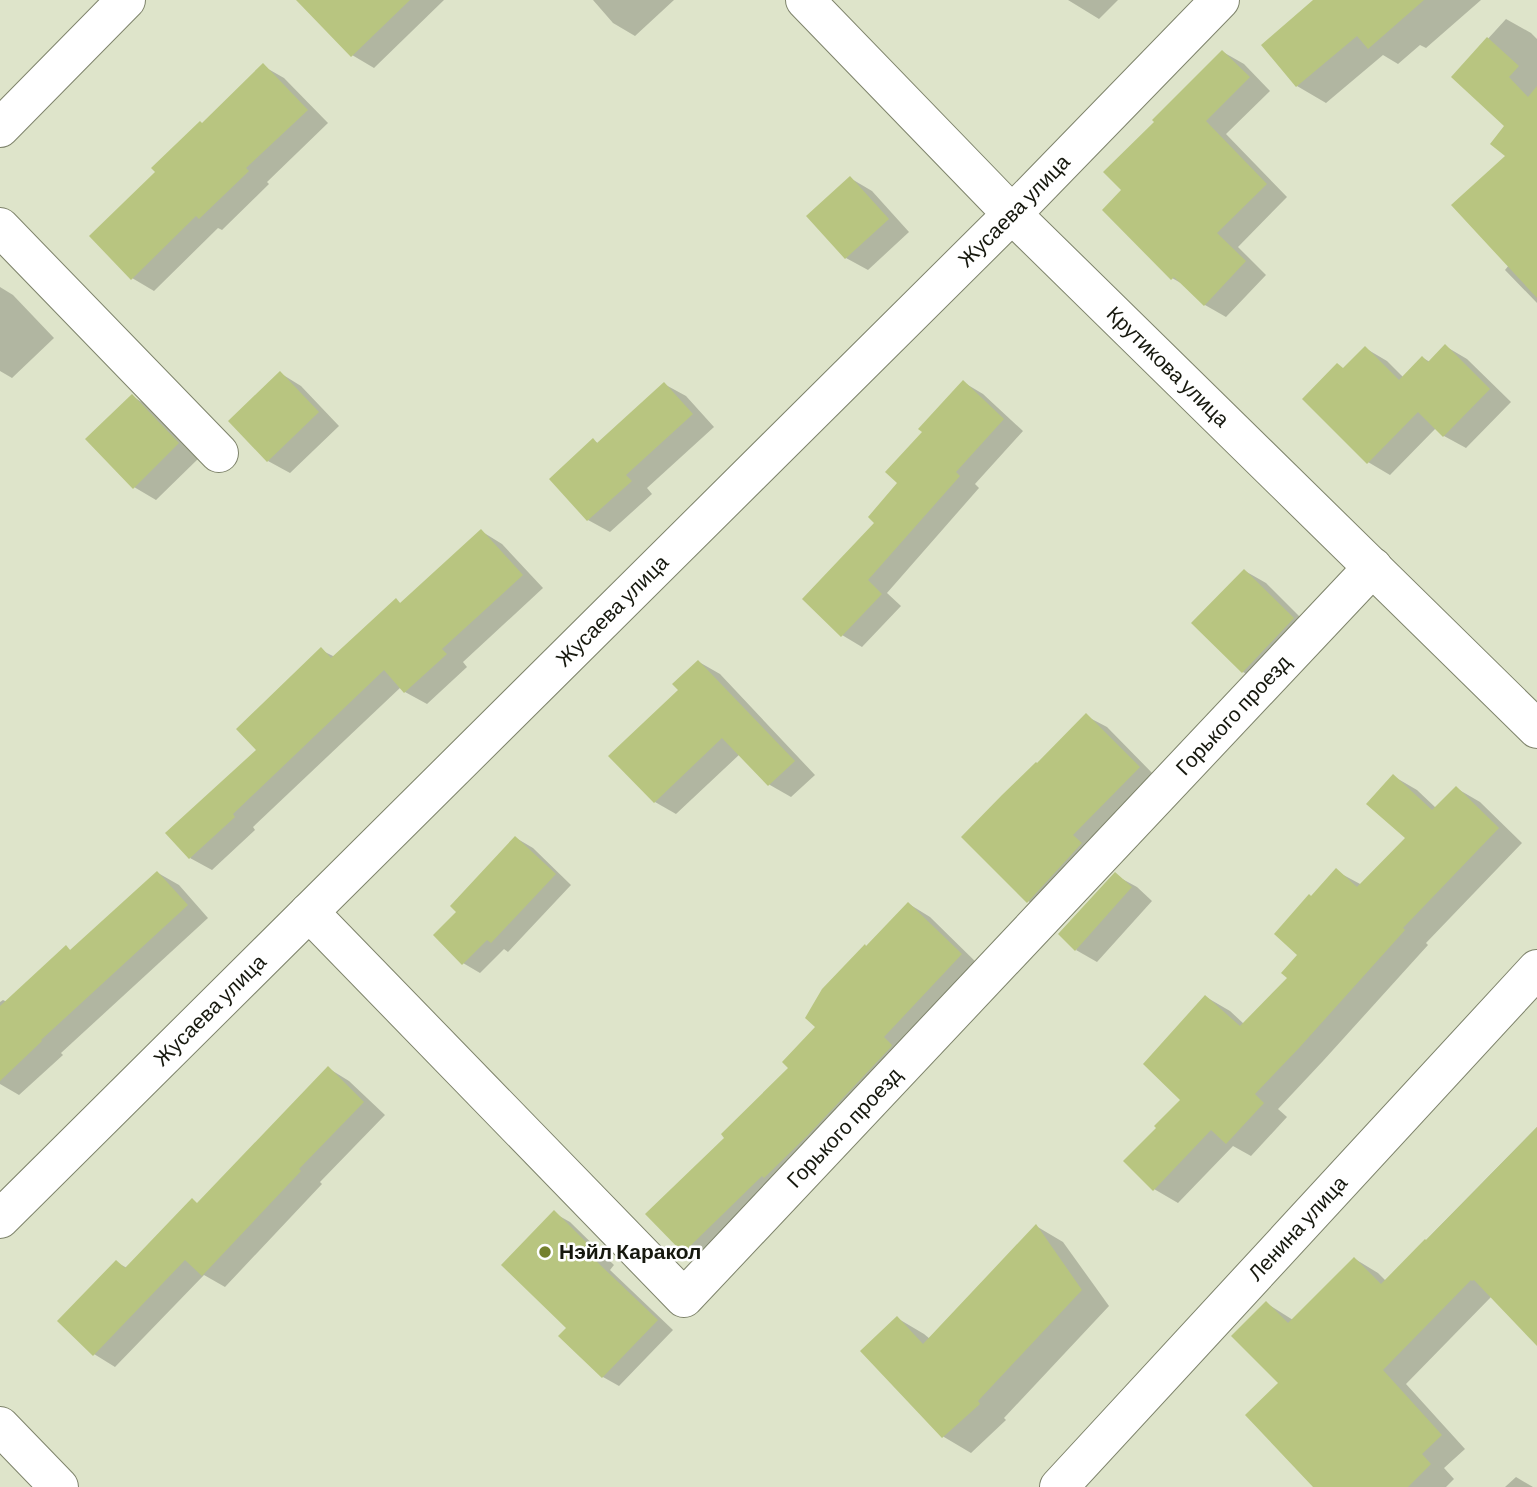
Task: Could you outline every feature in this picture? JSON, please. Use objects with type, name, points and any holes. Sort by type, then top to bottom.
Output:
[{"type":"street","points":[[0,128],[126,0]]},
{"type":"street","name":"Крутикова улица","points":[[805,0],[1012,214],[1537,729]]},
{"type":"street","name":"Жусаева улица","points":[[0,1219],[1012,214],[1220,0]]},
{"type":"street","points":[[0,227],[219,453]]},
{"type":"street","name":"Горького проезд","points":[[309,912],[684,1298],[1373,567]]},
{"type":"street","name":"Ленина улица","points":[[1059,1487],[1537,969]]},
{"type":"street","points":[[0,1426],[59,1487]]},
{"type":"building","points":[[296,0],[410,0],[351,57]]},
{"type":"building","points":[[1313,0],[1424,0],[1368,49],[1357,36],[1296,87],[1261,45]]},
{"type":"building","points":[[1487,37],[1519,66],[1509,77],[1528,97],[1537,86],[1537,298],[1451,205],[1505,156],[1490,144],[1504,126],[1451,77]]},
{"type":"building","points":[[1222,50],[1250,77],[1206,121],[1267,184],[1217,233],[1246,261],[1204,306],[1174,277],[1171,280],[1102,210],[1121,190],[1103,172]]},
{"type":"building","points":[[263,63],[308,110],[246,168],[249,171],[199,219],[196,216],[131,280],[89,236],[155,172],[151,168]]},
{"type":"building","points":[[850,176],[889,219],[845,259],[806,216]]},
{"type":"building","points":[[1445,344],[1490,389],[1443,437],[1418,412],[1367,464],[1302,399],[1337,363],[1343,368],[1365,346],[1399,380],[1422,356],[1428,362]]},
{"type":"building","points":[[280,371],[319,412],[267,462],[228,421]]},
{"type":"building","points":[[963,380],[1004,419],[956,472],[960,476],[868,580],[882,594],[841,637],[802,599],[874,523],[868,517],[897,483],[885,472],[922,432],[918,429]]},
{"type":"building","points":[[664,382],[693,414],[626,475],[632,481],[587,521],[549,479],[593,438],[597,443]]},
{"type":"building","points":[[132,394],[179,443],[133,489],[85,439]]},
{"type":"building","points":[[481,529],[523,575],[442,649],[447,654],[404,693],[384,670],[189,859],[165,833],[256,750],[236,729],[321,647],[331,658],[396,598],[400,603]]},
{"type":"building","points":[[1244,569],[1294,618],[1242,673],[1191,623]]},
{"type":"building","points":[[698,660],[795,761],[768,786],[722,738],[654,803],[608,756],[678,690],[672,684]]},
{"type":"building","points":[[1086,713],[1140,767],[1073,835],[1082,843],[1027,903],[961,837]]},
{"type":"building","points":[[1393,774],[1432,810],[1456,786],[1499,828],[1403,928],[1405,930],[1255,1094],[1264,1103],[1226,1144],[1211,1130],[1153,1191],[1123,1161],[1180,1100],[1143,1064],[1205,995],[1240,1026],[1287,978],[1281,973],[1297,955],[1274,934],[1336,868],[1357,887],[1405,838],[1366,804]]},
{"type":"building","points":[[515,836],[556,874],[491,943],[487,940],[462,965],[433,935],[456,912],[450,906]]},
{"type":"building","points":[[157,871],[188,905],[0,1081],[0,1006],[66,945],[70,950]]},
{"type":"building","points":[[1115,872],[1132,887],[1075,951],[1058,934]]},
{"type":"building","points":[[908,902],[962,954],[884,1037],[891,1047],[808,1135],[683,1253],[645,1214],[724,1138],[721,1134],[788,1068],[782,1062],[815,1027],[805,1018],[822,989]]},
{"type":"building","points":[[328,1066],[364,1102],[202,1276],[185,1260],[93,1356],[57,1321],[116,1260],[125,1268],[192,1198],[197,1203]]},
{"type":"building","points":[[1537,1127],[1537,1346],[1474,1280],[1471,1280],[1383,1370],[1442,1435],[1422,1454],[1431,1464],[1408,1487],[1313,1487],[1245,1415],[1278,1383],[1231,1336],[1266,1301],[1288,1323],[1354,1257],[1381,1284]]},
{"type":"building","points":[[554,1210],[599,1255],[595,1260],[658,1320],[602,1378],[558,1336],[566,1328],[501,1265]]},
{"type":"building","points":[[1036,1224],[1082,1290],[978,1401],[980,1404],[942,1438],[860,1351],[897,1316],[923,1344]]},
{"type":"place","name":"Нэйл Каракол","points":[[545,1252]]}]
